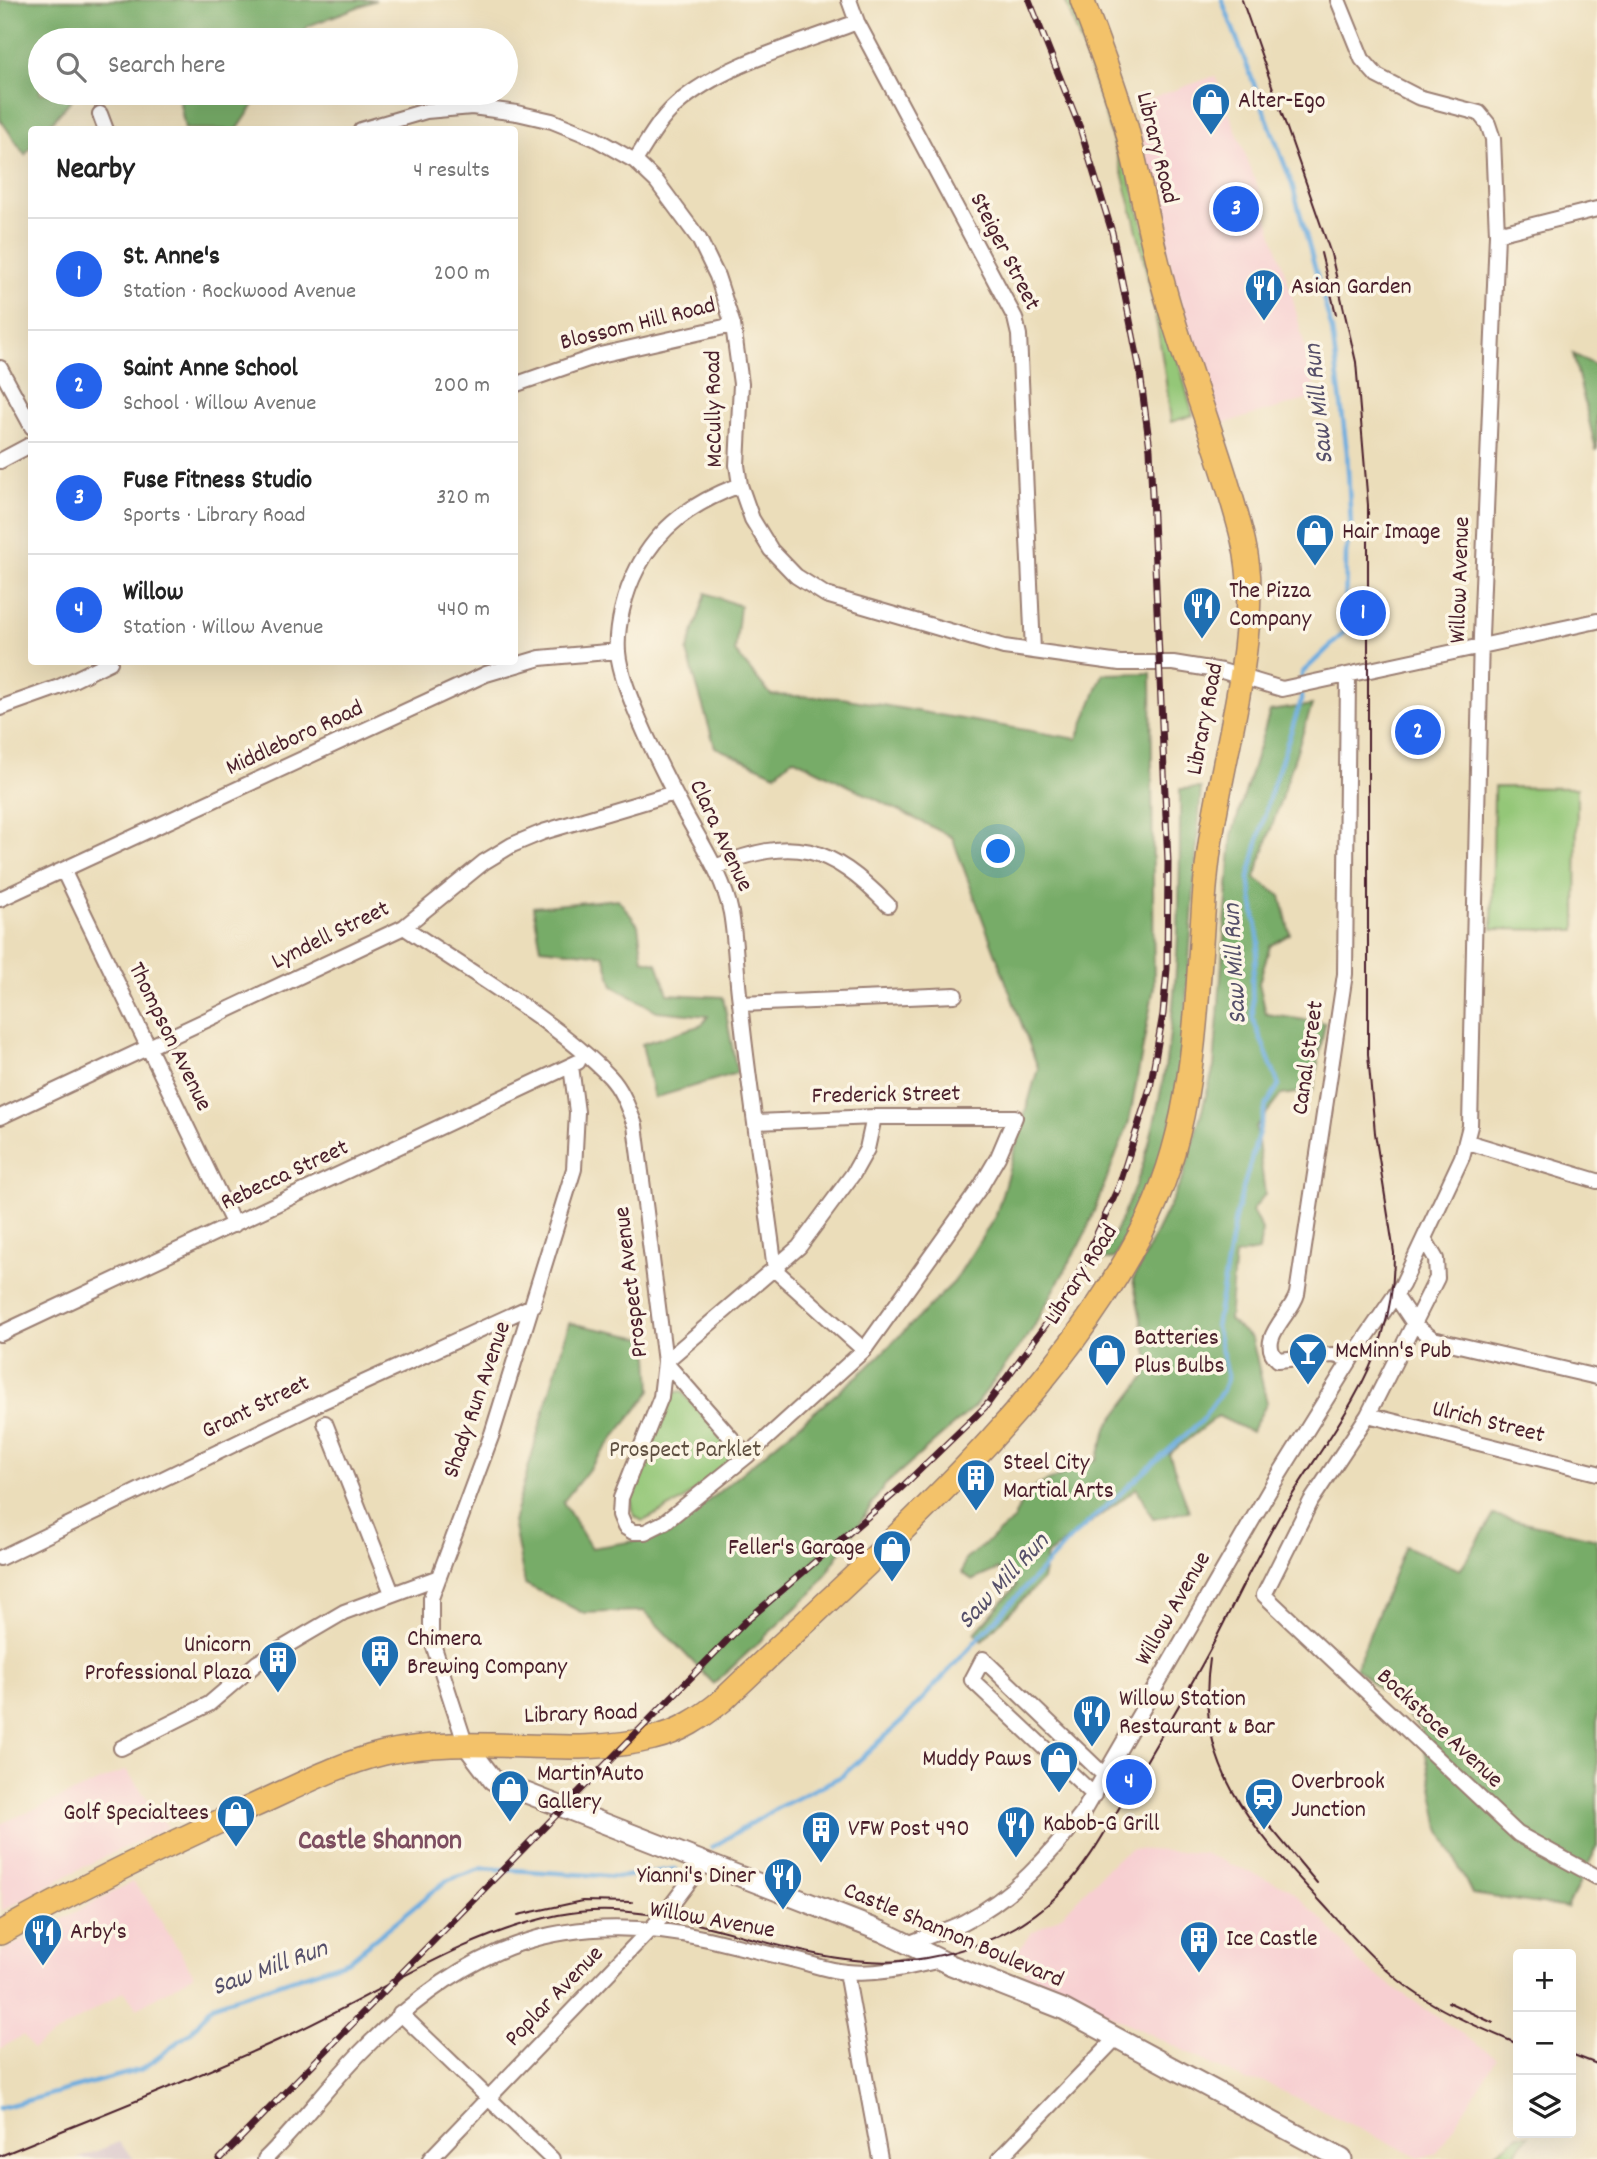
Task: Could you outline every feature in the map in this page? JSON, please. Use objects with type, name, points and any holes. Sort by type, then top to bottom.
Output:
[{"type":"main road","name":"Library Road","points":[[0,1933],[127,1864],[340,1767],[383,1753],[465,1743],[592,1745],[634,1742],[654,1738],[696,1720],[723,1700],[973,1460],[1049,1370],[1124,1263],[1158,1196],[1175,1152],[1194,1055],[1206,870],[1214,812],[1243,677],[1250,580],[1241,532],[1170,311],[1126,127],[1108,67],[1082,0]]},
{"type":"street","name":"Steiger Street","points":[[849,0],[857,22],[1015,318],[1019,335],[1033,651]]},
{"type":"street","name":"Willow Avenue","points":[[908,1944],[961,1923],[1011,1891],[1065,1836],[1094,1795],[1185,1634],[1351,1359],[1395,1295],[1424,1240],[1468,1142],[1473,1064],[1481,648],[1497,234],[1493,139],[1488,124],[1470,109],[1418,97],[1377,76],[1362,59],[1338,0]]},
{"type":"street","points":[[635,161],[662,119],[697,87],[732,70],[857,22]]},
{"type":"street","name":"McCully Road","points":[[375,126],[426,111],[472,107],[552,121],[594,138],[635,161],[657,182],[699,239],[717,276],[733,325],[741,384],[737,465],[740,485],[752,519],[771,550],[796,576],[826,595],[1004,647],[1120,663],[1173,663],[1243,677],[1282,690],[1348,677]]},
{"type":"street","points":[[100,114],[104,126]]},
{"type":"street","points":[[1497,234],[1597,209]]},
{"type":"street","name":"Blossom Hill Road","points":[[518,385],[600,355],[733,325]]},
{"type":"street","points":[[0,368],[28,420]]},
{"type":"street","points":[[0,461],[28,446]]},
{"type":"street","name":"Clara Avenue","points":[[740,485],[709,496],[686,510],[663,530],[644,554],[631,580],[618,651],[628,689],[674,793],[715,867],[731,913],[775,1270]]},
{"type":"street","points":[[1348,677],[1597,621]]},
{"type":"street","name":"Middleboro Road","points":[[518,665],[540,658],[618,651]]},
{"type":"street","points":[[0,708],[59,687],[104,665]]},
{"type":"street","name":"Middleboro Road","points":[[0,900],[486,674],[516,665]]},
{"type":"street","name":"Canal Street","points":[[1348,677],[1345,974],[1297,1294],[1271,1336],[1270,1345],[1278,1360],[1333,1355],[1351,1359]]},
{"type":"street","name":"Lyndell Street","points":[[0,1117],[404,928],[484,862],[512,845],[543,832],[674,793]]},
{"type":"street","points":[[715,867],[751,852],[771,848],[799,849],[844,865],[888,905]]},
{"type":"street","name":"Thompson Avenue","points":[[63,870],[234,1225]]},
{"type":"street","name":"Prospect Avenue","points":[[404,928],[559,1033],[611,1078],[624,1096],[635,1125],[665,1362],[661,1397],[621,1498],[620,1515],[625,1527],[633,1532],[645,1532],[665,1522],[747,1456],[864,1350],[981,1185],[998,1157],[1015,1118]]},
{"type":"street","points":[[740,1003],[955,995]]},
{"type":"street","name":"Rebecca Street","points":[[0,1334],[588,1058]]},
{"type":"street","name":"Shady Run Avenue","points":[[465,1743],[431,1638],[431,1598],[492,1434],[574,1170],[577,1112],[571,1066]]},
{"type":"street","points":[[747,1456],[665,1362],[799,1247],[853,1174],[867,1149],[874,1118]]},
{"type":"street","name":"Frederick Street","points":[[757,1122],[874,1118],[1015,1118]]},
{"type":"street","points":[[1468,1142],[1597,1181]]},
{"type":"street","points":[[1368,1415],[1437,1279],[1436,1259],[1424,1240]]},
{"type":"street","points":[[775,1270],[864,1350]]},
{"type":"street","points":[[1395,1295],[1415,1325],[1433,1339],[1597,1377]]},
{"type":"street","name":"Grant Street","points":[[0,1558],[319,1403],[534,1305]]},
{"type":"street","name":"Ulrich Street","points":[[1368,1415],[1597,1473]]},
{"type":"street","name":"Bockstoce Avenue","points":[[1368,1415],[1311,1501],[1264,1594],[1518,1834],[1597,1877]]},
{"type":"street","points":[[325,1423],[370,1545],[392,1593]]},
{"type":"street","points":[[121,1748],[208,1704],[257,1662],[344,1612],[439,1577]]},
{"type":"street","points":[[1094,1795],[972,1680],[983,1659],[1105,1776]]},
{"type":"street","name":"Castle Shannon Boulevard","points":[[465,1743],[493,1780],[705,1861],[1063,2009],[1342,2159]]},
{"type":"street","name":"Poplar Avenue","points":[[430,2159],[649,1931],[705,1861]]},
{"type":"street","name":"Willow Avenue","points":[[268,2158],[358,2054],[400,2013],[450,1974],[497,1951],[532,1939],[594,1929],[649,1931],[691,1936],[846,1972],[895,1971],[941,1960]]},
{"type":"street","points":[[846,1972],[880,2159]]},
{"type":"street","points":[[400,2013],[552,2159]]},
{"type":"street","points":[[999,2159],[1117,2036]]},
{"type":"shaded area","points":[[1215,76],[1259,190],[1293,299],[1317,397],[1218,425],[1174,281],[1134,104]]},
{"type":"shaded area","points":[[126,1770],[168,1827],[83,1867],[2,1911],[0,1824]]},
{"type":"shaded area","points":[[1131,1849],[1203,1853],[1289,1888],[1329,1926],[1360,1964],[1497,2058],[1437,2153],[1419,2158],[1262,2081],[1248,2082],[1024,1973],[1018,1950],[1032,1932],[1061,1916],[1115,1860]]},
{"type":"shaded area","points":[[132,1882],[146,1897],[194,1975],[137,2008],[124,1991],[32,2049],[23,2035],[0,2049],[0,1952]]},
{"type":"shaded area","points":[[119,2142],[134,2159],[77,2159]]},
{"type":"green space","points":[[0,0],[376,0],[307,28],[28,28],[28,105],[67,105],[49,126],[28,126],[28,151],[25,155],[0,119]]},
{"type":"green space","points":[[1065,0],[1071,0],[1112,110],[1193,415],[1171,422],[1155,314],[1132,208],[1101,103]]},
{"type":"green space","points":[[180,105],[254,105],[240,126],[184,126]]},
{"type":"green space","points":[[1573,354],[1597,366],[1597,450],[1596,450]]},
{"type":"green space","points":[[706,593],[740,606],[735,652],[771,695],[842,698],[1077,739],[1103,674],[1151,673],[1154,987],[1129,1122],[1085,1234],[1032,1330],[974,1407],[885,1485],[816,1589],[714,1684],[644,1611],[583,1613],[525,1584],[513,1522],[569,1323],[648,1339],[651,1391],[563,1502],[591,1548],[666,1536],[867,1368],[954,1282],[996,1215],[1038,1068],[952,837],[793,758],[775,774],[715,747],[687,652]]},
{"type":"green space","points":[[1312,705],[1255,878],[1281,896],[1290,934],[1270,946],[1259,983],[1266,1014],[1325,1023],[1313,1091],[1281,1095],[1256,1127],[1265,1194],[1252,1211],[1262,1230],[1259,1251],[1235,1255],[1229,1320],[1252,1339],[1267,1403],[1251,1432],[1218,1416],[1169,1454],[1189,1511],[1153,1519],[1137,1488],[1047,1555],[1042,1580],[982,1641],[975,1633],[1016,1586],[998,1569],[973,1580],[962,1573],[965,1560],[1013,1521],[1026,1491],[1097,1459],[1108,1426],[1151,1369],[1133,1280],[1183,1178],[1214,1067],[1232,835],[1270,711]]},
{"type":"green space","points":[[1494,787],[1577,788],[1576,930],[1492,929]]},
{"type":"green space","points":[[1201,788],[1184,1036],[1168,1143],[1115,1258],[1102,1260],[1140,1174],[1156,1115],[1165,1070],[1176,977],[1180,789]]},
{"type":"green space","points":[[618,899],[638,925],[643,960],[657,963],[668,994],[723,997],[737,1073],[654,1098],[642,1044],[702,1025],[708,1016],[657,1011],[613,986],[604,955],[541,948],[533,907]]},
{"type":"green space","name":"Prospect Parklet","points":[[681,1391],[737,1454],[682,1501],[643,1521],[634,1516],[630,1494],[668,1394]]},
{"type":"green space","points":[[1494,1515],[1597,1539],[1597,1847],[1567,1908],[1472,1894],[1440,1829],[1421,1728],[1356,1668],[1405,1546],[1460,1570]]},
{"type":"green space","points":[[1515,2138],[1527,2138],[1511,2159],[1486,2159]]},
{"type":"waterway","name":"Saw Mill Run","points":[[712,1847],[779,1807],[842,1776],[902,1721],[1071,1538],[1201,1421],[1223,1390],[1228,1376],[1216,1327],[1235,1218],[1266,1106],[1279,1085],[1253,1019],[1252,980],[1259,942],[1249,878],[1269,798],[1301,701],[1302,673],[1345,632],[1346,554],[1351,526],[1347,452],[1332,330],[1292,184],[1222,0]]},
{"type":"waterway","name":"Saw Mill Run","points":[[0,2108],[143,2069],[191,2032],[213,2005],[348,1961],[446,1881],[483,1868],[620,1877],[675,1869]]},
{"type":"tram line","points":[[0,2156],[250,2053],[487,1937],[558,1915],[605,1911],[651,1914],[788,1948],[879,1962],[926,1958],[981,1943],[1030,1918],[1070,1882],[1098,1843],[1182,1700],[1280,1515],[1362,1383],[1385,1326],[1394,1264],[1375,1133],[1368,1054],[1368,505],[1356,362],[1331,254],[1242,0]]},
{"type":"tram line","points":[[1321,253],[1336,314]]},
{"type":"tram line","points":[[1210,1659],[1207,1697],[1211,1732],[1220,1764],[1234,1794],[1273,1849],[1357,1941],[1395,1977],[1446,2011],[1513,2042]]},
{"type":"tram line","points":[[1252,1805],[1317,1883]]},
{"type":"tram line","points":[[518,1915],[582,1901],[632,1902]]},
{"type":"tram line","points":[[1448,2002],[1493,2023]]},
{"type":"tram line","points":[[1576,2056],[1597,2064]]},
{"type":"railway","points":[[220,2159],[745,1622],[902,1487],[986,1406],[1055,1312],[1078,1275],[1119,1186],[1150,1088],[1163,1014],[1167,969],[1168,863],[1150,449],[1139,365],[1112,232],[1080,128],[1029,0]]},
{"type":"place","name":"Alter-Ego","points":[[1211,136]]},
{"type":"place","name":"Fuse Fitness Studio","points":[[1236,209]]},
{"type":"place","name":"Asian Garden","points":[[1264,322]]},
{"type":"place","name":"Hair Image","points":[[1315,567]]},
{"type":"place","name":"St. Anne's","points":[[1363,613]]},
{"type":"place","name":"The Pizza Company","points":[[1202,640]]},
{"type":"place","name":"Saint Anne School","points":[[1418,732]]},
{"type":"place","name":"McMinn's Pub","points":[[1308,1386]]},
{"type":"place","name":"Batteries Plus Bulbs","points":[[1107,1387]]},
{"type":"place","name":"Steel City Martial Arts","points":[[976,1512]]},
{"type":"place","name":"Feller's Garage","points":[[892,1583]]},
{"type":"place","name":"Chimera Brewing Company","points":[[380,1688]]},
{"type":"place","name":"Unicorn Professional Plaza","points":[[278,1694]]},
{"type":"place","name":"Willow Station Restaurant & Bar","points":[[1092,1748]]},
{"type":"place","name":"Willow","points":[[1129,1782]]},
{"type":"place","name":"Muddy Paws","points":[[1059,1794]]},
{"type":"place","name":"Martin Auto Gallery","points":[[510,1823]]},
{"type":"place","name":"Overbrook Junction","points":[[1264,1831]]},
{"type":"place","name":"Golf Specialtees","points":[[236,1848]]},
{"type":"place","name":"Kabob-G Grill","points":[[1016,1859]]},
{"type":"place","name":"VFW Post 490","points":[[821,1864]]},
{"type":"place","name":"Yianni's Diner","points":[[783,1911]]},
{"type":"place","name":"Arby's","points":[[43,1967]]},
{"type":"place","name":"Ice Castle","points":[[1199,1974]]},
{"type":"district","name":"Castle Shannon","points":[[380,1843]]}]
